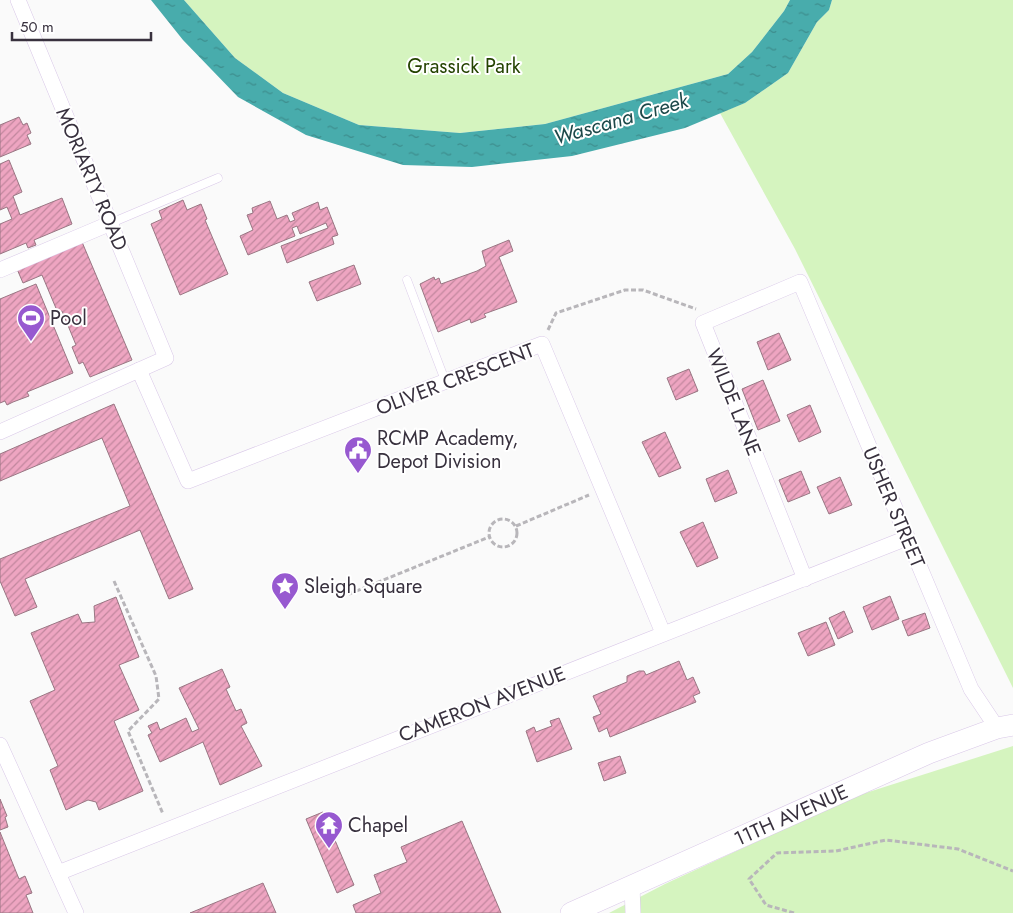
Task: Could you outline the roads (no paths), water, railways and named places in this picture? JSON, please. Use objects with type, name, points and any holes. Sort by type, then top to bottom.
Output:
[{"type":"street","name":"MORIARTY ROAD","points":[[18,0],[166,358],[139,370]]},
{"type":"street","points":[[0,270],[111,224]]},
{"type":"street","name":"WILDE LANE","points":[[800,282],[703,324],[804,579]]},
{"type":"street","name":"USHER STREET","points":[[800,282],[971,689],[1005,727]]},
{"type":"street","name":"OLIVER CRESCENT","points":[[139,370],[188,481],[446,383],[542,344],[663,633]]},
{"type":"street","points":[[0,432],[139,370]]},
{"type":"street","name":"CAMERON AVENUE","points":[[58,873],[907,538]]},
{"type":"street","name":"11TH AVENUE","points":[[571,913],[930,753],[1005,727]]},
{"type":"street","points":[[0,745],[76,913]]},
{"type":"street","points":[[632,885],[633,913]]},
{"type":"lane","points":[[111,224],[218,178]]},
{"type":"lane","points":[[407,280],[446,383]]},
{"type":"water","name":"Wascana Creek","points":[[151,0],[184,0],[235,58],[283,93],[359,125],[460,133],[545,124],[728,74],[752,52],[784,11],[790,0],[832,0],[829,10],[817,22],[788,73],[745,103],[685,128],[572,156],[472,167],[403,165],[306,135],[238,97],[183,40]]},
{"type":"place","name":"Pool","points":[[31,342]]},
{"type":"place","name":"RCMP Academy, Depot Division","points":[[358,474]]},
{"type":"place","name":"Sleigh Square","points":[[285,610]]},
{"type":"place","name":"Chapel","points":[[329,849]]},
{"type":"park label","name":"Grassick Park","points":[[464,66]]}]
